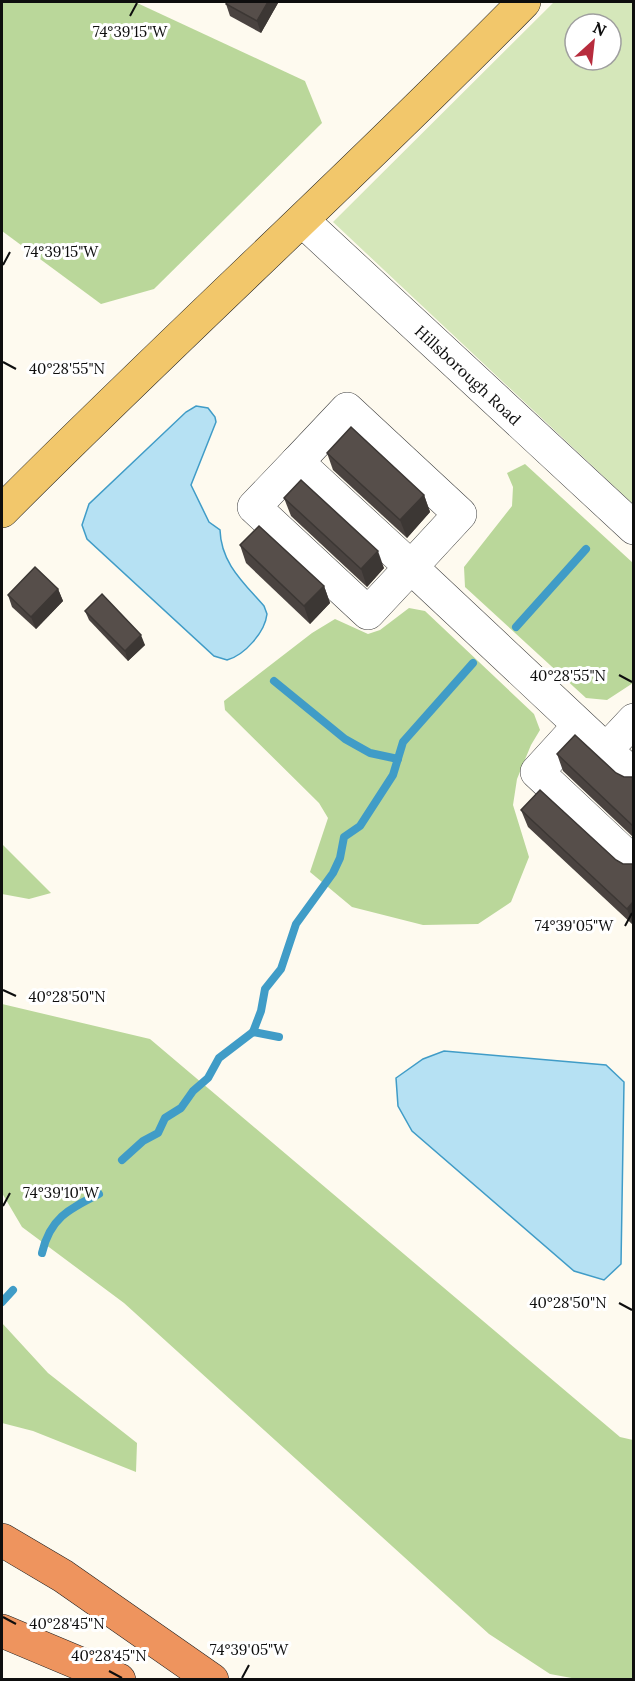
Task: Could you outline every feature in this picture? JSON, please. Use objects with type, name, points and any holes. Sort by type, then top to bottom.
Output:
[{"type":"highway","points":[[2,1540],[63,1576],[212,1680]]},
{"type":"highway","points":[[2,1630],[119,1680]]},
{"type":"main road","points":[[2,511],[130,384],[303,221],[524,2]]},
{"type":"street","name":"Hillsborough Road","points":[[303,221],[633,528]]},
{"type":"street","points":[[347,409],[460,514],[411,567],[368,613],[254,507],[347,409]]},
{"type":"street","points":[[297,462],[633,776]]},
{"type":"street","points":[[606,750],[633,720]]},
{"type":"street","points":[[579,726],[537,772],[633,862]]},
{"type":"green space","points":[[2,2],[135,2],[305,81],[322,123],[154,289],[101,304],[2,231]]},
{"type":"green space","points":[[554,2],[633,2],[633,504],[333,222]]},
{"type":"green space","points":[[525,464],[633,563],[633,683],[607,700],[586,698],[465,587],[464,567],[512,506],[513,487],[507,473]]},
{"type":"green space","points":[[409,608],[425,611],[534,714],[540,730],[517,779],[513,805],[529,857],[511,902],[478,924],[423,925],[352,907],[310,872],[328,818],[319,803],[225,710],[224,701],[312,633],[335,619],[368,634],[380,630]]},
{"type":"green space","points":[[2,844],[51,893],[29,899],[2,894]]},
{"type":"green space","points":[[2,1004],[150,1039],[620,1437],[633,1440],[633,1679],[577,1679],[550,1674],[489,1634],[124,1303],[22,1227],[2,1193]]},
{"type":"green space","points":[[2,1323],[48,1373],[137,1443],[136,1472],[33,1431],[2,1423]]},
{"type":"water","points":[[196,406],[208,408],[216,422],[191,485],[209,522],[220,530],[224,552],[234,571],[264,606],[267,614],[253,642],[241,653],[227,660],[214,656],[87,539],[82,525],[89,504],[186,412]]},
{"type":"water","points":[[444,1051],[606,1065],[624,1082],[621,1264],[604,1280],[574,1271],[412,1131],[398,1106],[396,1078],[423,1059]]},
{"type":"building","points":[[227,2],[268,2],[257,21],[226,4]]},
{"type":"building","points":[[351,427],[424,495],[400,520],[327,453]]},
{"type":"building","points":[[301,480],[378,551],[361,569],[284,498]]},
{"type":"building","points":[[259,526],[324,586],[304,606],[240,545]]},
{"type":"building","points":[[35,567],[58,589],[31,617],[8,595]]},
{"type":"building","points":[[102,594],[141,635],[125,651],[85,611]]},
{"type":"building","points":[[575,735],[616,773],[624,777],[633,777],[633,826],[557,754]]},
{"type":"building","points":[[540,790],[616,860],[623,864],[633,864],[633,902],[627,909],[521,810]]},
{"type":"waterway","points":[[516,627],[586,549]]},
{"type":"waterway","points":[[122,1160],[143,1141],[158,1133],[165,1118],[181,1108],[193,1091],[208,1078],[219,1058],[253,1032],[261,1011],[265,989],[281,969],[296,924],[333,873],[340,858],[344,837],[360,826],[393,775],[403,742],[473,663]]},
{"type":"waterway","points":[[274,681],[345,739],[370,753],[398,759]]},
{"type":"waterway","points":[[253,1032],[279,1037]]},
{"type":"waterway","points":[[42,1253],[50,1231],[62,1216],[99,1194]]},
{"type":"waterway","points":[[2,1302],[13,1290]]}]
